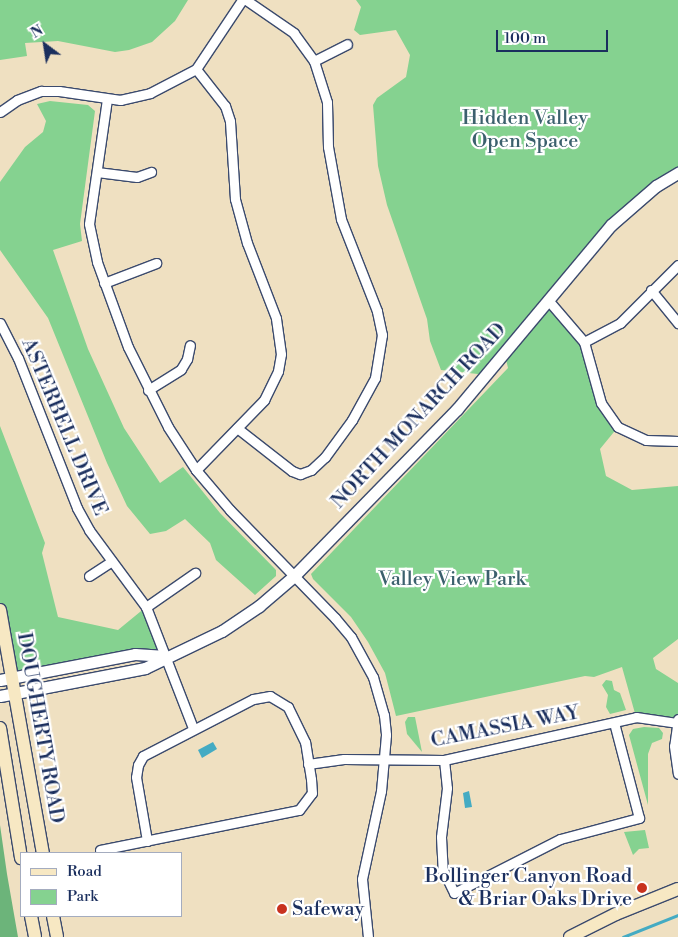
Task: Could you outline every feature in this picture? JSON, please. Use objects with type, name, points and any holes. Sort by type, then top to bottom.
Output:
[{"type":"main road","name":"DOUGHERTY ROAD","points":[[0,610],[6,679],[14,693],[43,852]]},
{"type":"main road","name":"DOUGHERTY ROAD","points":[[0,728],[20,852]]},
{"type":"main road","points":[[570,937],[616,914],[678,889]]},
{"type":"main road","points":[[31,917],[35,937]]},
{"type":"main road","points":[[53,917],[58,937]]},
{"type":"street","points":[[0,112],[17,100],[41,91],[59,91],[107,99],[136,98],[196,69],[242,0]]},
{"type":"street","points":[[237,428],[292,472],[300,474],[311,470],[326,457],[352,420],[375,378],[380,358],[382,335],[376,311],[339,210],[328,147],[326,102],[314,61],[294,33],[246,0]]},
{"type":"street","points":[[314,61],[346,44]]},
{"type":"street","points":[[196,69],[225,106],[230,122],[235,199],[247,244],[281,336],[278,371],[264,400],[196,470]]},
{"type":"street","points":[[107,99],[89,224],[104,283],[148,390],[168,427],[196,470],[230,510],[335,618],[364,659],[384,715],[385,760],[362,879],[368,937]]},
{"type":"street","points":[[97,172],[137,177],[151,172]]},
{"type":"street","name":"NORTH MONARCH ROAD","points":[[0,696],[145,668],[165,656],[222,631],[260,606],[294,576],[457,408],[611,225],[649,192],[678,172]]},
{"type":"street","points":[[104,283],[156,263]]},
{"type":"street","points":[[584,342],[620,323],[651,290],[678,266]]},
{"type":"street","points":[[651,290],[678,323]]},
{"type":"street","points":[[548,300],[584,342],[601,403],[618,427],[646,440],[678,441]]},
{"type":"street","name":"ASTERBELL DRIVE","points":[[0,323],[18,358],[77,508],[112,561],[146,607],[193,728]]},
{"type":"street","points":[[148,390],[181,369],[187,360],[190,345]]},
{"type":"street","points":[[89,576],[112,561]]},
{"type":"street","points":[[146,607],[195,573]]},
{"type":"street","name":"NORTH MONARCH ROAD","points":[[6,679],[134,654],[165,656]]},
{"type":"street","points":[[100,850],[299,810],[312,793],[305,742],[296,720],[281,700],[270,696],[252,698],[151,750],[138,765],[136,778],[147,840]]},
{"type":"street","name":"CAMASSIA WAY","points":[[308,764],[344,759],[444,760],[636,717],[677,721]]},
{"type":"street","points":[[677,721],[674,746],[678,774]]},
{"type":"street","points":[[444,760],[447,788],[441,837],[443,870],[454,893],[560,839],[639,818],[614,723]]},
{"type":"green space","points":[[0,0],[188,0],[175,21],[152,42],[129,50],[115,52],[58,41],[25,43],[27,56],[0,60]]},
{"type":"green space","name":"Hidden Valley Open Space","points":[[356,0],[678,0],[678,173],[636,202],[548,300],[584,342],[593,382],[618,427],[600,449],[606,476],[632,490],[678,486],[678,639],[653,658],[656,669],[678,683],[678,719],[636,717],[622,667],[594,677],[585,676],[396,716],[385,673],[368,642],[351,617],[313,579],[311,574],[508,368],[505,355],[487,375],[441,370],[430,341],[427,319],[387,205],[378,166],[373,105],[377,98],[406,77],[410,55],[396,30],[360,35],[354,30],[361,7]]},
{"type":"green space","points":[[50,101],[88,105],[95,111],[80,224],[82,241],[53,250],[88,349],[124,428],[160,483],[183,467],[220,513],[276,570],[276,576],[255,595],[216,560],[210,543],[185,519],[166,531],[150,534],[127,506],[107,463],[48,318],[0,250],[0,182],[25,147],[43,132],[46,121],[37,104]]},
{"type":"green space","points":[[0,426],[45,543],[42,553],[58,617],[118,630],[146,607],[165,656],[135,654],[11,678],[0,610]]},
{"type":"green space","points":[[606,680],[612,681],[614,690],[620,693],[626,710],[610,714],[606,707],[608,695],[602,685]]},
{"type":"green space","points":[[408,717],[415,717],[422,752],[407,734],[405,722]]},
{"type":"green space","points":[[644,727],[659,728],[663,733],[662,739],[652,743],[648,754],[648,805],[629,735],[633,729]]},
{"type":"green space","points":[[0,825],[7,874],[18,937],[0,937]]},
{"type":"green space","points":[[645,830],[649,848],[639,849],[633,855],[624,832]]},
{"type":"water","points":[[213,742],[217,749],[202,758],[198,750]]},
{"type":"water","points":[[469,791],[472,807],[465,808],[463,793]]},
{"type":"waterway","points":[[623,937],[678,915]]},
{"type":"place","name":"Bollinger Canyon Road & Briar Oaks Drive","points":[[642,888]]},
{"type":"place","name":"Safeway","points":[[282,909]]},
{"type":"park label","name":"Valley View Park","points":[[452,579]]}]
